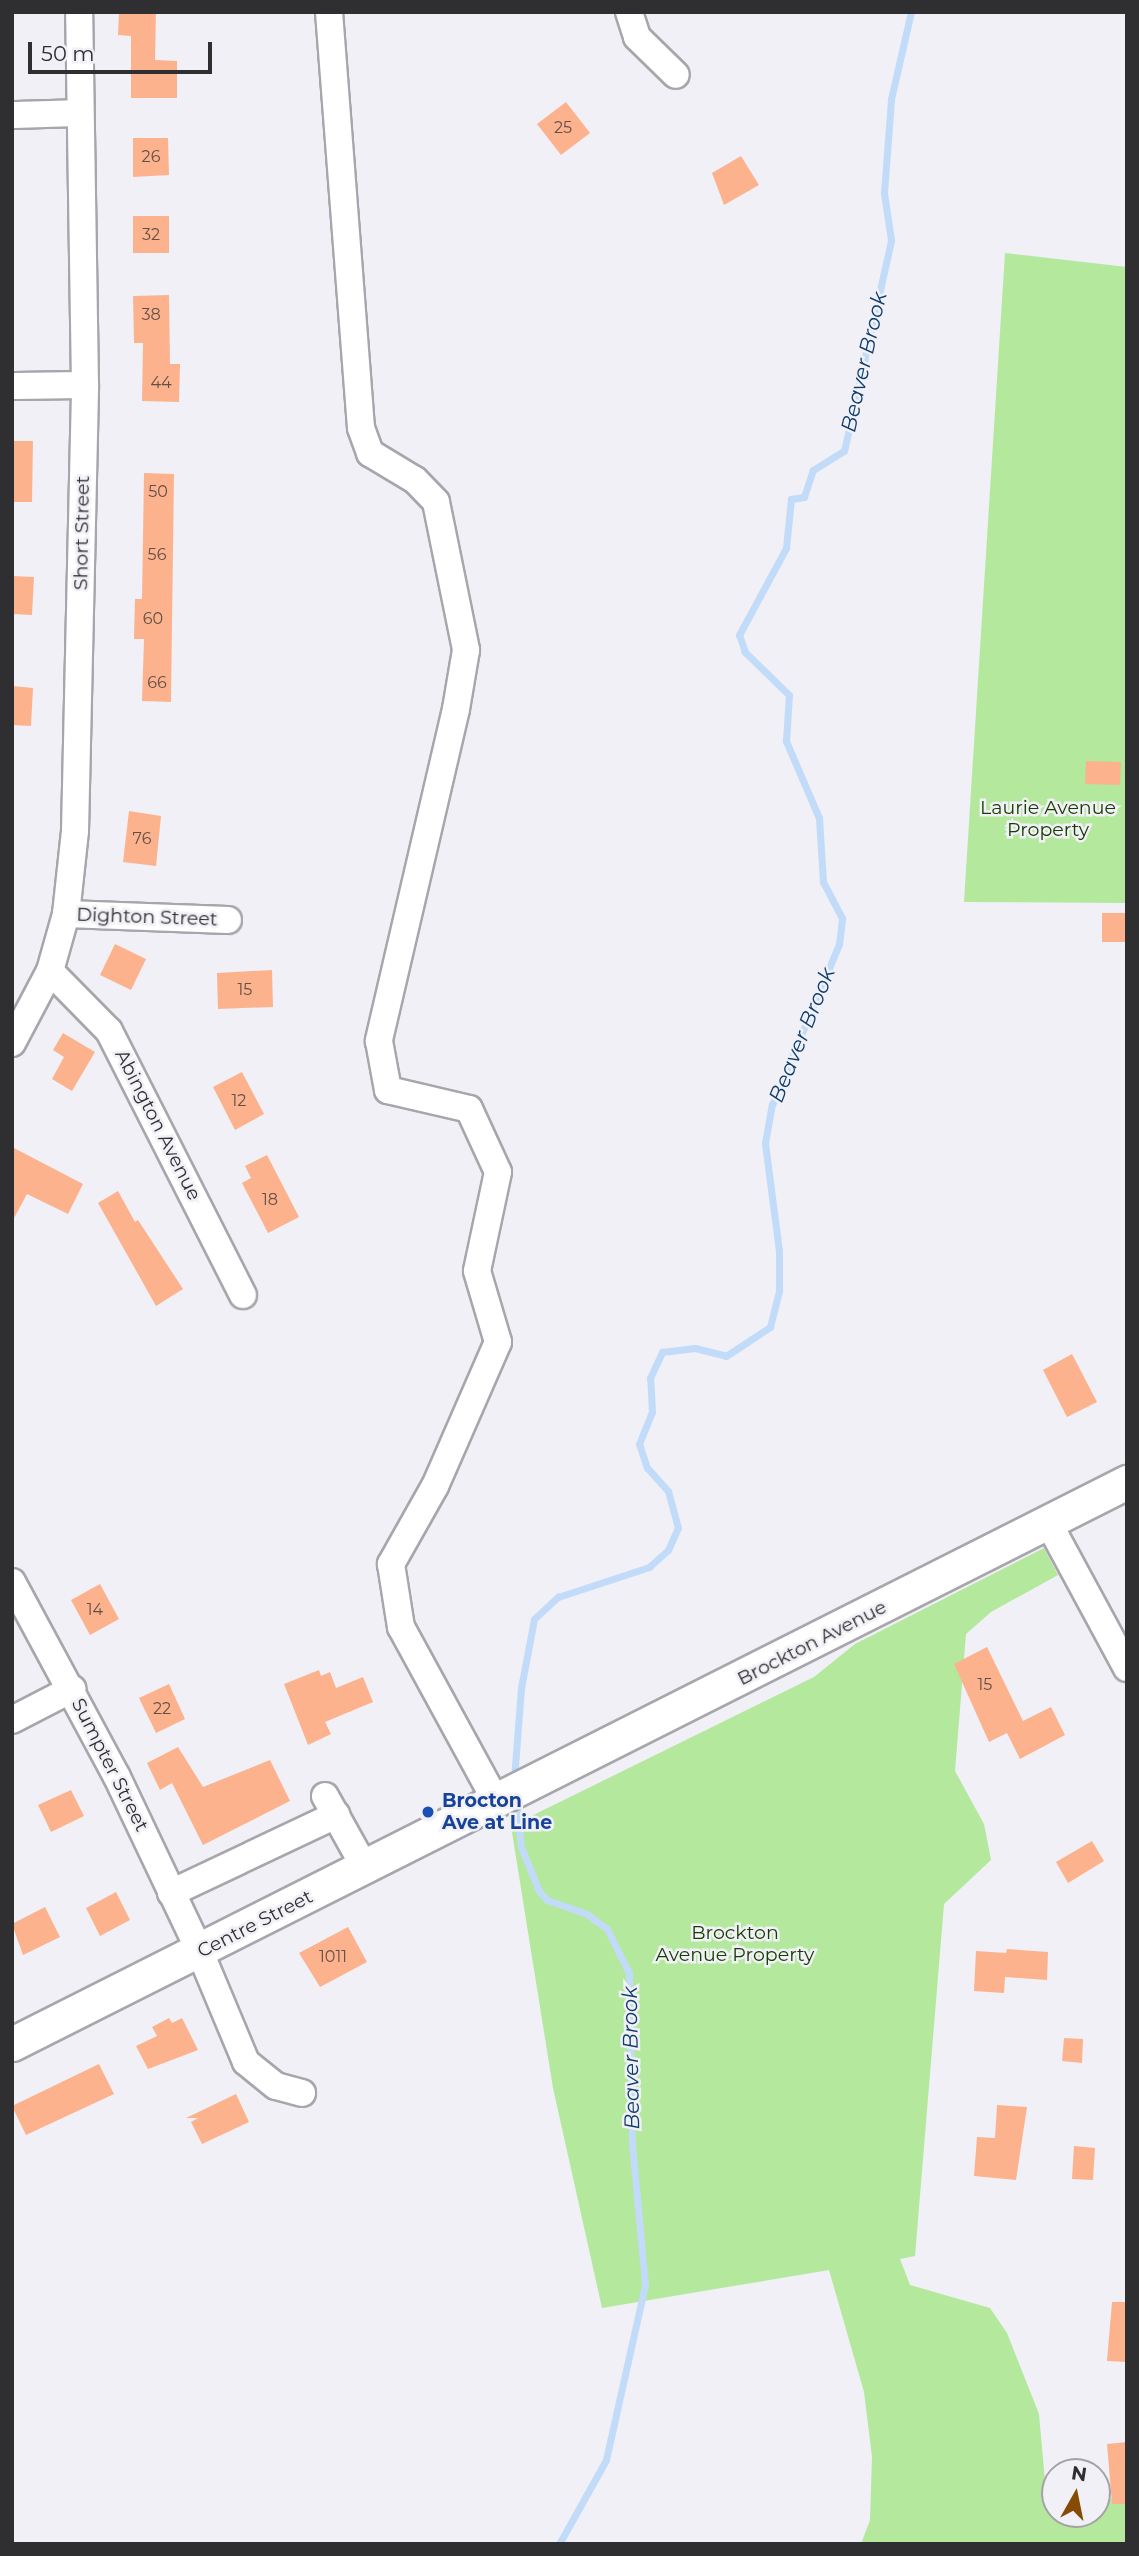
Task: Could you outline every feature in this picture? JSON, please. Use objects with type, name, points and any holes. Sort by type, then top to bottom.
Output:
[{"type":"main road","name":"Brockton Avenue","points":[[498,1800],[1127,1482]]},
{"type":"main road","name":"Centre Street","points":[[12,2044],[498,1800]]},
{"type":"street","name":"Short Street","points":[[12,1042],[50,971],[66,914],[75,831],[85,385],[79,12]]},
{"type":"street","points":[[329,12],[361,428],[370,453],[415,480],[436,502],[466,650],[456,709],[379,1041],[388,1090],[469,1109],[498,1172],[477,1271],[498,1342],[435,1486],[391,1564],[401,1627],[498,1800]]},
{"type":"street","points":[[629,12],[637,37],[676,75]]},
{"type":"street","points":[[12,115],[79,113]]},
{"type":"street","points":[[12,386],[85,385]]},
{"type":"street","name":"Dighton Street","points":[[66,914],[229,920]]},
{"type":"street","name":"Abington Avenue","points":[[50,971],[109,1031],[243,1295]]},
{"type":"street","points":[[1048,1522],[1127,1668]]},
{"type":"street","name":"Sumpter Street","points":[[12,1582],[72,1689],[200,1951],[246,2062],[276,2086],[302,2093]]},
{"type":"street","points":[[12,1720],[72,1689]]},
{"type":"street","points":[[171,1893],[330,1805],[365,1868]]},
{"type":"green space","name":"Laurie Avenue Property","points":[[1005,253],[1127,267],[1127,903],[964,902]]},
{"type":"green space","name":"Brockton Avenue Property","points":[[1044,1548],[1058,1575],[991,1612],[966,1634],[955,1771],[984,1824],[991,1860],[944,1904],[915,2256],[900,2259],[910,2285],[990,2308],[1007,2333],[1039,2414],[1043,2458],[1041,2528],[1111,2528],[1111,2499],[1127,2496],[1127,2544],[861,2544],[870,2520],[872,2457],[864,2392],[829,2270],[602,2308],[553,2088],[511,1826],[814,1677],[855,1644]]},
{"type":"building","points":[[119,12],[156,12],[155,60],[177,61],[177,98],[131,98],[131,36],[118,35]]},
{"type":"building","points":[[566,102],[590,133],[561,155],[537,124]]},
{"type":"building","points":[[133,138],[168,138],[169,175],[133,177]]},
{"type":"building","points":[[741,156],[759,185],[724,205],[712,173]]},
{"type":"building","points":[[133,216],[169,216],[169,253],[133,253]]},
{"type":"building","points":[[169,295],[170,364],[180,364],[179,402],[142,401],[143,343],[134,343],[133,296]]},
{"type":"building","points":[[12,441],[33,441],[32,502],[12,502]]},
{"type":"building","points":[[144,473],[174,474],[171,702],[142,701],[144,639],[134,639],[135,599],[142,599]]},
{"type":"building","points":[[12,576],[34,577],[32,615],[12,614]]},
{"type":"building","points":[[12,686],[33,688],[31,726],[12,725]]},
{"type":"building","points":[[1086,761],[1121,762],[1120,785],[1085,784]]},
{"type":"building","points":[[129,811],[161,816],[156,866],[123,862]]},
{"type":"building","points":[[1102,913],[1127,913],[1127,942],[1102,942]]},
{"type":"building","points":[[115,944],[146,959],[131,990],[100,975]]},
{"type":"building","points":[[272,970],[273,1007],[218,1009],[217,973]]},
{"type":"building","points":[[63,1033],[95,1052],[72,1091],[52,1079],[64,1057],[53,1050]]},
{"type":"building","points":[[242,1072],[264,1114],[235,1130],[213,1087]]},
{"type":"building","points":[[12,1147],[83,1184],[68,1214],[27,1194],[12,1222]]},
{"type":"building","points":[[267,1155],[299,1217],[268,1233],[242,1183],[251,1178],[245,1166]]},
{"type":"building","points":[[118,1191],[135,1222],[138,1220],[183,1289],[156,1306],[98,1203]]},
{"type":"building","points":[[1072,1354],[1097,1402],[1067,1417],[1043,1370]]},
{"type":"building","points":[[100,1584],[119,1619],[90,1635],[71,1600]]},
{"type":"building","points":[[987,1647],[1023,1721],[1051,1707],[1065,1735],[1020,1759],[1007,1733],[989,1742],[954,1664]]},
{"type":"building","points":[[319,1670],[321,1676],[330,1672],[336,1688],[363,1677],[373,1702],[325,1722],[331,1734],[308,1745],[284,1684]]},
{"type":"building","points":[[169,1684],[185,1719],[156,1733],[139,1698]]},
{"type":"building","points":[[178,1747],[203,1787],[270,1760],[290,1801],[203,1845],[172,1783],[160,1790],[147,1763]]},
{"type":"building","points":[[71,1790],[84,1816],[51,1832],[38,1805]]},
{"type":"building","points":[[1092,1841],[1104,1861],[1068,1883],[1056,1862]]},
{"type":"building","points":[[116,1892],[130,1920],[100,1936],[86,1908]]},
{"type":"building","points":[[45,1907],[60,1937],[23,1955],[12,1924]]},
{"type":"building","points":[[348,1927],[367,1962],[320,1987],[299,1953]]},
{"type":"building","points":[[1007,1949],[1048,1952],[1047,1980],[1005,1977],[1004,1993],[974,1991],[976,1951],[1006,1953]]},
{"type":"building","points":[[169,2018],[172,2023],[182,2018],[198,2050],[148,2069],[136,2046],[157,2036],[152,2027]]},
{"type":"building","points":[[1064,2038],[1083,2039],[1082,2063],[1062,2061]]},
{"type":"building","points":[[99,2064],[114,2094],[26,2135],[12,2106]]},
{"type":"building","points":[[236,2094],[249,2122],[202,2144],[191,2122],[198,2118],[186,2118]]},
{"type":"building","points":[[997,2105],[1027,2107],[1016,2180],[974,2176],[977,2137],[995,2138]]},
{"type":"building","points":[[1074,2146],[1095,2148],[1093,2180],[1072,2179]]},
{"type":"building","points":[[1112,2302],[1127,2302],[1127,2362],[1107,2361]]},
{"type":"building","points":[[1127,2442],[1127,2504],[1112,2504],[1111,2458],[1108,2458],[1107,2444]]},
{"type":"waterway","name":"Beaver Brook","points":[[514,1779],[521,1688],[534,1619],[558,1597],[649,1567],[668,1550],[678,1528],[668,1491],[647,1468],[639,1444],[652,1412],[650,1378],[662,1352],[695,1348],[726,1356],[770,1327],[779,1290],[779,1251],[765,1143],[772,1105],[839,944],[842,918],[823,882],[819,818],[786,741],[789,695],[745,652],[739,635],[786,548],[791,499],[804,497],[813,470],[844,451],[891,240],[884,193],[891,99],[911,12]]},
{"type":"waterway","name":"Beaver Brook","points":[[516,1802],[521,1847],[539,1891],[547,1900],[587,1914],[607,1929],[629,1973],[632,2144],[645,2285],[606,2460],[559,2544]]},
{"type":"place","name":"Brocton Ave at Line","points":[[428,1812]]}]
